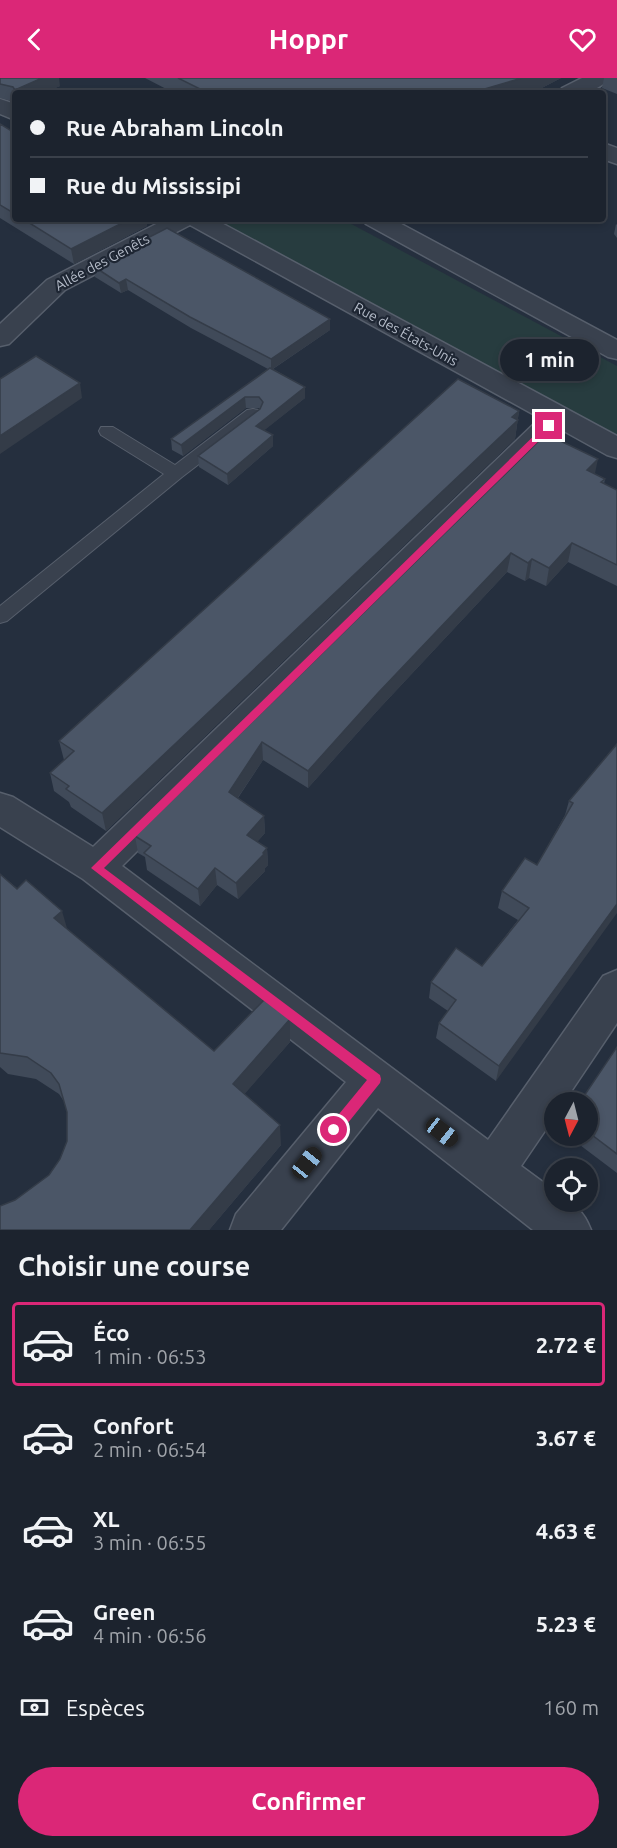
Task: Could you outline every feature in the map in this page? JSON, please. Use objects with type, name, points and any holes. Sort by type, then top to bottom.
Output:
[{"type":"street","points":[[576,90],[598,78]]},
{"type":"street","name":"Allée des Genêts","points":[[0,338],[56,285],[178,222]]},
{"type":"street","name":"Rue des États-Unis","points":[[201,222],[617,448]]},
{"type":"street","points":[[380,222],[617,351]]},
{"type":"street","points":[[96,868],[558,417]]},
{"type":"street","points":[[0,808],[96,868],[375,1079],[569,1230]]},
{"type":"street","points":[[492,1171],[617,989]]},
{"type":"street","points":[[252,1230],[375,1079]]},
{"type":"lane","points":[[0,616],[176,473],[253,414]]},
{"type":"lane","points":[[107,431],[176,473]]},
{"type":"green space","points":[[224,222],[348,222],[617,366],[617,442],[223,231]]},
{"type":"building","points":[[0,78],[42,78],[15,90],[13,87],[0,84]]},
{"type":"building","points":[[178,78],[522,78],[481,90],[202,90]]},
{"type":"building","points":[[0,124],[12,131],[12,212],[0,205]]},
{"type":"building","points":[[28,222],[124,222],[71,249]]},
{"type":"building","points":[[167,228],[330,319],[271,359],[190,317],[126,279],[119,283],[93,266]]},
{"type":"building","points":[[36,356],[80,383],[0,436],[0,379]]},
{"type":"building","points":[[270,368],[305,387],[256,426],[273,435],[227,474],[198,456],[260,409],[263,402],[259,397],[245,397],[181,445],[171,439]]},
{"type":"building","points":[[458,379],[519,411],[512,417],[518,420],[102,813],[66,789],[69,786],[50,773],[74,751],[59,741]]},
{"type":"building","points":[[546,434],[598,459],[587,470],[605,479],[601,482],[617,490],[617,565],[572,543],[549,568],[532,559],[528,563],[511,553],[378,693],[308,771],[262,742],[229,792],[264,816],[247,835],[267,848],[236,883],[215,868],[198,889],[144,853],[151,846],[135,836]]},
{"type":"building","points":[[617,744],[617,904],[499,1066],[439,1023],[456,1000],[431,982],[456,948],[482,966],[529,908],[502,891],[525,858],[537,865],[573,803],[569,801]]},
{"type":"building","points":[[0,874],[17,889],[26,880],[62,911],[54,918],[214,1051],[264,1000],[290,1019],[233,1084],[280,1125],[190,1230],[0,1230],[0,1206],[15,1200],[49,1175],[60,1159],[67,1141],[67,1112],[59,1084],[51,1073],[27,1057],[0,1053]]},
{"type":"building","points":[[617,1047],[617,1154],[598,1140],[598,1092],[587,1092]]},
{"type":"route","points":[[334,1130],[375,1079],[96,868],[549,426]]}]
